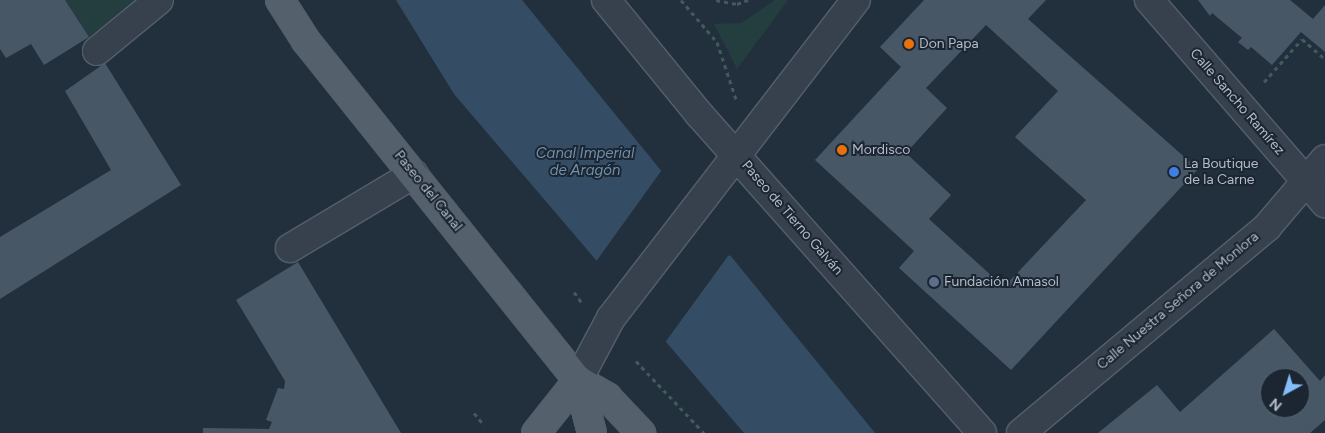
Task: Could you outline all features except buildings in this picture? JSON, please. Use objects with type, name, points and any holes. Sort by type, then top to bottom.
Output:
[{"type":"main road","name":"Paseo del Canal","points":[[280,0],[306,41],[578,380],[607,397],[641,433]]},
{"type":"main road","name":"Paseo del Canal","points":[[578,380],[592,433]]},
{"type":"main road","points":[[536,433],[578,380]]},
{"type":"street","points":[[97,51],[159,0]]},
{"type":"street","name":"Paseo de Tierno Galván","points":[[606,0],[735,154],[982,433]]},
{"type":"street","points":[[578,380],[611,318],[735,154],[856,0]]},
{"type":"street","name":"Calle Sancho Ramírez","points":[[1149,0],[1325,203]]},
{"type":"street","name":"Calle Nuestra Señora de Monlora","points":[[1021,433],[1267,227],[1325,159]]},
{"type":"street","points":[[290,248],[414,174]]},
{"type":"path","points":[[681,0],[717,42],[737,102]]},
{"type":"path","points":[[716,0],[737,4],[748,0]]},
{"type":"path","points":[[1260,87],[1302,40],[1325,59]]},
{"type":"path","points":[[574,292],[584,305]]},
{"type":"path","points":[[636,361],[704,433]]},
{"type":"path","points":[[474,413],[484,425]]},
{"type":"green space","points":[[65,0],[136,0],[89,37]]},
{"type":"green space","points":[[775,0],[788,0],[737,69],[714,24],[741,23]]},
{"type":"water","name":"Canal Imperial de Aragón","points":[[396,0],[522,0],[875,433],[744,433],[454,94]]},
{"type":"pier","points":[[664,167],[734,254],[728,256],[664,344],[595,263]]},
{"type":"place","name":"Don Papa","points":[[909,44]]},
{"type":"place","name":"Mordisco","points":[[842,150]]},
{"type":"place","name":"La Boutique de la Carne","points":[[1174,172]]},
{"type":"place","name":"Fundación Amasol","points":[[934,282]]}]
